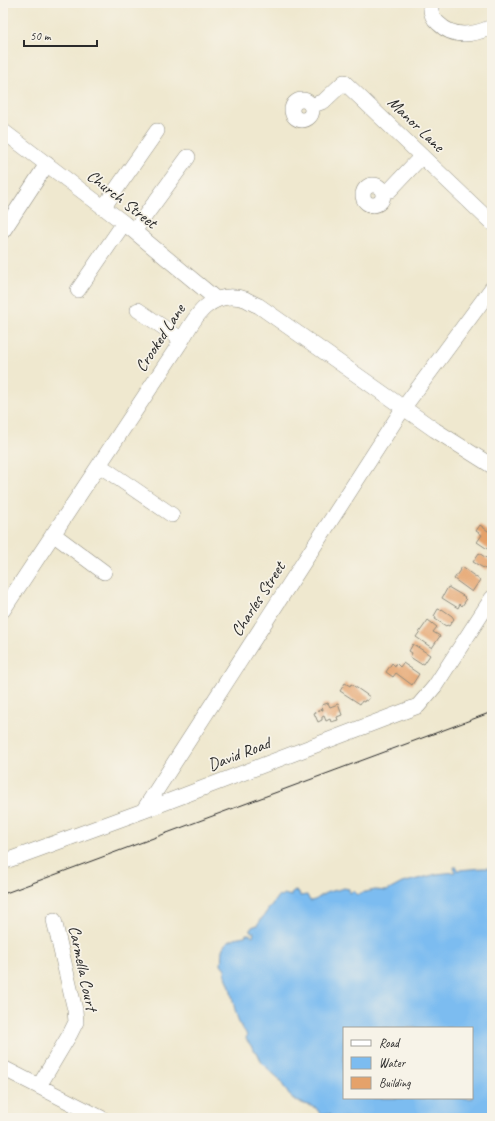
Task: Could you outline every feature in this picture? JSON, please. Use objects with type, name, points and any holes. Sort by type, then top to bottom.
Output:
[{"type":"street","points":[[431,3],[434,19],[444,29],[457,34],[482,31],[492,27]]},
{"type":"street","name":"Manor Lane","points":[[311,106],[324,101],[344,82],[492,223]]},
{"type":"street","name":"Church Street","points":[[3,131],[129,227],[216,299]]},
{"type":"street","points":[[103,208],[157,131]]},
{"type":"street","points":[[382,191],[390,190],[422,156]]},
{"type":"street","points":[[78,290],[188,157]]},
{"type":"street","points":[[3,231],[47,164]]},
{"type":"street","points":[[404,407],[492,288]]},
{"type":"street","points":[[216,299],[232,297],[245,299],[258,306],[435,430],[492,466]]},
{"type":"street","name":"Crooked Lane","points":[[3,610],[190,326],[201,310],[216,299]]},
{"type":"street","points":[[138,310],[182,340]]},
{"type":"street","name":"Charles Street","points":[[143,811],[404,407]]},
{"type":"street","points":[[99,465],[172,515]]},
{"type":"street","points":[[53,534],[104,572]]},
{"type":"street","name":"David Road","points":[[3,862],[143,811],[418,706],[435,686],[492,598]]},
{"type":"street","name":"Carmella Court","points":[[39,1086],[58,1056],[76,1022],[75,1010],[54,920]]},
{"type":"street","points":[[3,1068],[101,1118]]},
{"type":"water","points":[[454,867],[457,867],[458,870],[492,868],[492,1118],[333,1118],[330,1114],[321,1115],[316,1108],[296,1101],[289,1095],[279,1079],[262,1063],[257,1052],[246,1039],[246,1034],[237,1016],[225,969],[221,964],[223,947],[228,941],[245,936],[246,934],[253,936],[254,932],[251,932],[250,930],[252,927],[257,925],[278,896],[281,897],[284,894],[291,896],[291,894],[295,891],[299,892],[300,896],[307,895],[310,901],[329,892],[344,888],[349,889],[349,893],[353,891],[357,895],[375,890],[387,891],[402,883],[437,874],[455,872]]},
{"type":"building","points":[[480,525],[492,534],[492,552],[477,542],[482,535],[476,531]]},
{"type":"building","points":[[479,553],[492,562],[487,570],[473,562]]},
{"type":"building","points":[[462,567],[480,580],[472,592],[454,579]]},
{"type":"building","points":[[448,587],[465,597],[464,598],[466,600],[462,606],[460,604],[458,608],[442,598]]},
{"type":"building","points":[[438,609],[442,609],[454,619],[449,626],[446,626],[435,619],[436,617],[434,616]]},
{"type":"building","points":[[428,620],[437,627],[433,632],[440,636],[432,648],[416,637]]},
{"type":"building","points":[[413,644],[430,655],[424,664],[421,664],[410,657],[412,653],[409,651]]},
{"type":"building","points":[[392,663],[395,666],[396,663],[400,667],[403,663],[419,674],[412,685],[396,673],[393,677],[386,672]]},
{"type":"building","points":[[345,683],[350,686],[351,684],[370,697],[367,701],[362,701],[360,704],[340,691]]},
{"type":"building","points":[[328,703],[330,707],[338,704],[342,715],[337,717],[338,720],[331,722],[330,719],[326,721],[324,716],[322,717],[322,720],[318,722],[314,713],[322,709],[323,710],[322,705]]},
{"type":"tram line","points":[[3,894],[492,712]]}]
